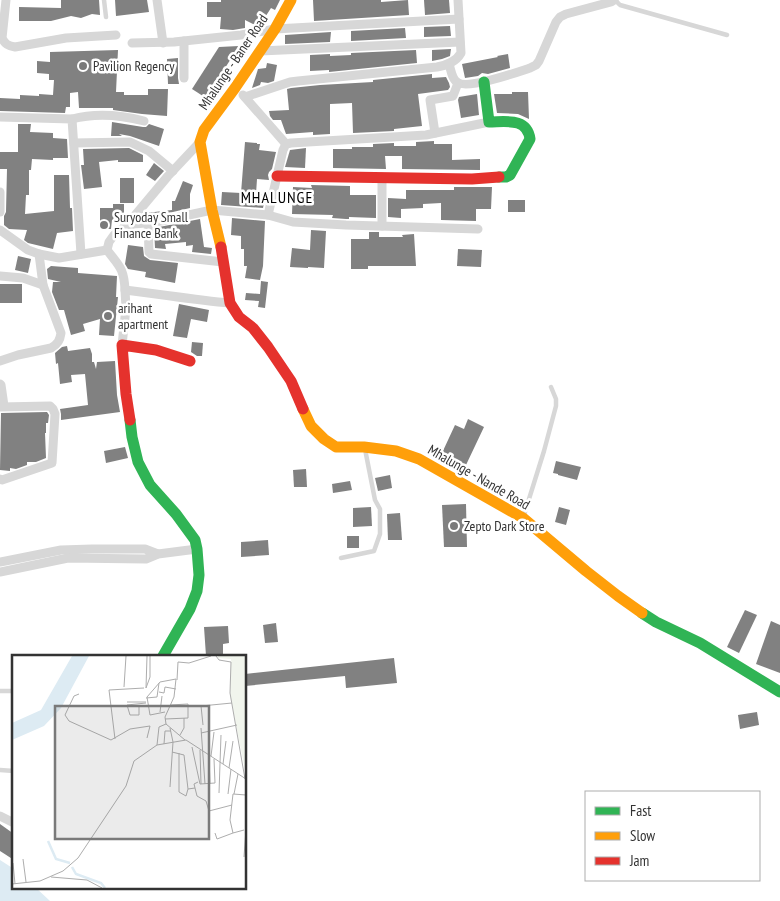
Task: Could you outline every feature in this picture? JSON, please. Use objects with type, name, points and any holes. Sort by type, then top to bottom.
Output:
[{"type":"main road","name":"Mhalunge - Baner Road","points":[[200,142],[204,130],[236,88],[291,0]]},
{"type":"main road","points":[[277,176],[506,177],[510,175],[530,139],[530,134],[520,123],[489,122],[484,82]]},
{"type":"main road","name":"Mhalunge - Nande Road","points":[[200,142],[230,303],[238,317],[253,328],[268,347],[291,381],[312,426],[324,440],[336,446],[396,451],[419,459],[523,518],[586,571],[656,622],[700,643],[780,692]]},
{"type":"main road","points":[[164,655],[190,609],[197,591],[199,575],[198,550],[195,540],[176,514],[150,485],[138,462],[132,437],[130,410],[126,394],[122,345],[144,346],[190,361]]},
{"type":"street","points":[[6,0],[2,38],[4,43],[9,46],[66,38],[116,35]]},
{"type":"street","points":[[157,0],[163,42]]},
{"type":"street","points":[[245,97],[290,82],[437,67],[449,64],[458,59],[461,53],[458,0]]},
{"type":"street","points":[[449,64],[454,80],[462,85],[484,82],[530,68],[536,65],[539,60],[560,17],[614,0]]},
{"type":"street","points":[[132,43],[184,41],[241,35],[274,29],[459,19]]},
{"type":"street","points":[[184,41],[184,78]]},
{"type":"street","points":[[260,52],[460,42]]},
{"type":"street","points":[[435,134],[430,100],[453,96],[458,83]]},
{"type":"street","points":[[236,88],[286,144]]},
{"type":"street","points":[[0,117],[72,119],[93,115],[129,117],[144,121]]},
{"type":"street","points":[[72,119],[81,254]]},
{"type":"street","points":[[286,144],[426,135],[489,122]]},
{"type":"street","points":[[74,144],[130,142],[149,150],[173,171]]},
{"type":"street","points":[[107,250],[109,242],[114,235],[127,225],[200,142]]},
{"type":"street","points":[[268,216],[286,144]]},
{"type":"street","points":[[382,177],[382,226]]},
{"type":"street","points":[[0,192],[0,212]]},
{"type":"street","points":[[127,225],[161,221],[212,210],[268,216],[293,222],[478,229]]},
{"type":"street","points":[[148,223],[150,254],[223,262]]},
{"type":"street","points":[[0,230],[28,250],[59,258],[107,250]]},
{"type":"street","points":[[107,250],[121,268],[124,276],[126,308],[122,345]]},
{"type":"street","points":[[0,361],[51,348],[56,346],[60,340],[61,333],[43,285],[39,254]]},
{"type":"street","points":[[0,276],[23,278],[43,285]]},
{"type":"street","points":[[125,290],[230,303]]},
{"type":"street","points":[[0,384],[2,406],[50,406],[54,414],[52,463],[2,480],[0,479]]},
{"type":"street","points":[[0,562],[61,550],[145,550],[158,554]]},
{"type":"street","points":[[0,572],[68,558],[146,559],[158,554],[198,550]]},
{"type":"street","points":[[0,816],[12,822]]},
{"type":"lane","points":[[104,0],[106,17]]},
{"type":"lane","points":[[614,0],[620,5],[727,35]]},
{"type":"lane","points":[[523,518],[556,406],[556,399],[551,387]]},
{"type":"lane","points":[[341,558],[374,551],[380,534],[380,509],[375,500],[364,447]]},
{"type":"shaded area","points":[[0,860],[12,868],[12,888],[36,888],[50,901],[0,901]]},
{"type":"building","points":[[61,0],[99,0],[100,15],[92,14],[81,18],[71,16],[51,21],[19,21],[19,7],[61,8]]},
{"type":"building","points":[[115,0],[147,0],[149,12],[116,16]]},
{"type":"building","points":[[221,0],[280,0],[275,10],[271,8],[260,25],[257,26],[245,20],[245,28],[233,30],[220,29],[221,17],[207,17],[207,2],[221,2]]},
{"type":"building","points":[[313,0],[381,0],[381,2],[408,0],[409,15],[314,21]]},
{"type":"building","points":[[424,0],[449,0],[450,13],[425,15]]},
{"type":"building","points":[[450,26],[451,36],[424,37],[424,27]]},
{"type":"building","points":[[405,28],[406,38],[351,41],[351,31]]},
{"type":"building","points":[[331,32],[330,42],[285,44],[285,35]]},
{"type":"building","points":[[239,46],[206,98],[192,89],[219,47]]},
{"type":"building","points":[[451,49],[450,56],[432,61],[432,50]]},
{"type":"building","points":[[118,50],[116,92],[124,92],[124,95],[148,95],[148,89],[168,89],[167,116],[113,110],[113,108],[79,108],[78,92],[70,93],[70,107],[66,107],[65,113],[0,111],[0,98],[20,99],[20,95],[53,95],[54,80],[49,80],[49,74],[37,73],[37,61],[50,62],[50,52]]},
{"type":"building","points":[[416,50],[417,63],[329,72],[329,70],[310,71],[310,55],[330,54],[330,56],[351,55],[351,53]]},
{"type":"building","points":[[508,54],[510,68],[465,78],[462,64]]},
{"type":"building","points":[[178,58],[179,84],[168,84],[167,59]]},
{"type":"building","points":[[267,63],[277,65],[274,81],[268,83],[261,82],[260,85],[252,88],[258,69],[266,68]]},
{"type":"building","points":[[432,74],[432,78],[446,77],[450,87],[448,90],[418,94],[422,126],[394,129],[394,131],[353,133],[352,103],[330,104],[330,134],[313,135],[313,132],[286,134],[281,120],[273,120],[270,116],[269,111],[289,110],[287,89],[373,82],[373,80]]},
{"type":"building","points":[[512,92],[528,92],[529,119],[518,114],[497,113],[494,94],[512,94]]},
{"type":"building","points":[[477,94],[479,115],[461,118],[459,97]]},
{"type":"building","points":[[112,122],[143,127],[149,124],[164,129],[159,146],[130,136],[119,134],[122,136],[111,136]]},
{"type":"building","points":[[18,124],[31,124],[30,132],[53,133],[53,138],[67,139],[68,158],[53,158],[53,160],[32,159],[31,170],[29,170],[29,195],[26,195],[25,214],[54,211],[54,175],[69,175],[73,231],[57,233],[53,249],[28,243],[24,240],[27,230],[9,229],[4,225],[7,169],[0,169],[0,152],[18,152]]},
{"type":"building","points":[[434,141],[434,144],[452,144],[452,160],[480,159],[480,170],[402,169],[402,156],[385,156],[386,169],[333,168],[333,149],[373,147],[373,144],[394,143],[394,146],[416,146],[416,142]]},
{"type":"building","points":[[245,142],[260,144],[259,150],[276,152],[272,169],[268,175],[269,180],[257,179],[256,194],[266,194],[263,208],[221,205],[222,192],[241,193]]},
{"type":"building","points":[[129,148],[143,155],[143,162],[118,162],[118,160],[99,162],[102,187],[84,189],[81,165],[84,165],[83,149]]},
{"type":"building","points":[[306,148],[305,168],[285,167],[290,150]]},
{"type":"building","points":[[154,163],[164,171],[155,181],[146,175]]},
{"type":"building","points":[[120,178],[134,178],[134,203],[120,203]]},
{"type":"building","points":[[183,181],[193,185],[190,194],[190,208],[147,216],[146,213],[172,210],[172,201],[175,201]]},
{"type":"building","points":[[311,185],[350,186],[350,195],[376,195],[376,218],[349,217],[349,219],[346,219],[332,218],[333,215],[292,214],[293,187],[312,188]]},
{"type":"building","points":[[454,187],[492,187],[491,209],[476,209],[476,221],[441,220],[441,203],[423,204],[423,208],[401,209],[401,218],[388,217],[388,198],[406,199],[406,190],[454,190]]},
{"type":"building","points":[[508,200],[525,200],[525,212],[508,212]]},
{"type":"building","points":[[113,204],[124,204],[124,219],[112,220],[111,229],[100,229],[100,208],[113,208]]},
{"type":"building","points":[[232,218],[265,221],[263,266],[260,280],[245,278],[247,266],[244,266],[244,249],[241,249],[241,236],[231,235]]},
{"type":"building","points":[[200,219],[204,247],[212,248],[211,254],[192,252],[193,245],[186,246],[186,242],[165,244],[166,249],[155,248],[154,228]]},
{"type":"building","points":[[311,230],[326,231],[324,268],[290,267],[292,248],[310,250]]},
{"type":"building","points":[[369,232],[379,232],[379,237],[403,237],[402,235],[414,234],[416,266],[368,266],[368,269],[351,269],[351,239],[369,239]]},
{"type":"building","points":[[128,245],[143,247],[144,256],[150,260],[178,263],[175,283],[145,277],[146,272],[128,269],[125,264]]},
{"type":"building","points":[[458,249],[482,250],[481,267],[457,266]]},
{"type":"building","points":[[18,256],[31,259],[28,273],[15,270]]},
{"type":"building","points":[[51,266],[78,268],[78,273],[117,276],[116,297],[118,297],[114,336],[99,335],[100,319],[83,324],[85,331],[71,335],[64,310],[59,310],[52,292],[53,282],[61,282],[48,279],[47,269]]},
{"type":"building","points":[[261,281],[268,282],[265,308],[258,307],[259,301],[245,300],[246,293],[260,294]]},
{"type":"building","points":[[0,284],[22,284],[22,303],[0,303]]},
{"type":"building","points":[[179,304],[209,310],[207,322],[191,319],[187,338],[173,336]]},
{"type":"building","points":[[192,342],[203,343],[202,356],[197,356],[191,352]]},
{"type":"building","points":[[67,346],[68,351],[90,348],[92,362],[94,362],[96,369],[97,362],[115,361],[120,412],[61,420],[60,409],[88,405],[85,374],[71,375],[72,382],[60,384],[55,353],[62,347]]},
{"type":"building","points":[[47,412],[49,415],[45,433],[46,458],[36,462],[27,462],[27,465],[16,469],[10,468],[10,471],[0,470],[1,413]]},
{"type":"building","points":[[468,419],[484,427],[466,465],[442,453],[455,425],[464,429]]},
{"type":"building","points":[[125,447],[128,458],[106,463],[104,451]]},
{"type":"building","points":[[556,461],[581,467],[577,480],[553,473]]},
{"type":"building","points":[[306,469],[307,487],[294,487],[293,470]]},
{"type":"building","points":[[390,475],[392,488],[378,491],[375,478]]},
{"type":"building","points":[[350,481],[352,490],[333,493],[332,484]]},
{"type":"building","name":"Zepto Dark Store","points":[[466,504],[467,547],[444,547],[442,505]]},
{"type":"building","points":[[371,507],[372,526],[353,527],[353,508]]},
{"type":"building","points":[[559,507],[570,510],[566,525],[555,522]]},
{"type":"building","points":[[400,513],[402,540],[388,540],[387,514]]},
{"type":"building","points":[[347,536],[359,536],[359,548],[347,548]]},
{"type":"building","points":[[268,540],[269,555],[241,557],[241,542]]},
{"type":"building","points":[[745,610],[757,615],[739,653],[727,647]]},
{"type":"building","points":[[771,621],[780,625],[780,673],[756,664]]},
{"type":"building","points":[[276,623],[278,642],[265,643],[263,625]]},
{"type":"building","points":[[228,626],[229,643],[223,644],[223,655],[206,655],[204,627]]},
{"type":"building","points":[[394,658],[397,683],[346,688],[345,676],[246,686],[246,674]]},
{"type":"building","points":[[757,712],[759,725],[740,729],[738,715]]},
{"type":"building","points":[[0,824],[12,833],[12,859],[0,851]]},
{"type":"traffic: fast","points":[[484,82],[489,122],[514,122],[520,124],[525,127],[530,139],[510,175],[499,177]]},
{"type":"traffic: fast","points":[[130,420],[138,462],[150,485],[176,514],[195,540],[197,549],[199,575],[197,591],[190,609],[164,655]]},
{"type":"traffic: fast","points":[[642,613],[656,622],[700,643],[780,692]]},
{"type":"traffic: slow","points":[[221,247],[212,210],[200,142],[204,130],[275,29],[291,0]]},
{"type":"traffic: slow","points":[[303,409],[311,426],[324,439],[336,447],[364,447],[396,451],[419,459],[523,518],[586,571],[642,613]]},
{"type":"traffic: jam","points":[[277,176],[472,179],[499,177]]},
{"type":"traffic: jam","points":[[221,247],[230,303],[239,317],[253,328],[268,347],[291,381],[303,409]]},
{"type":"traffic: jam","points":[[130,420],[122,345],[156,350],[190,361]]},
{"type":"place","name":"Pavilion Regency","points":[[83,66]]},
{"type":"place","name":"Suryoday Small Finance Bank","points":[[104,225]]},
{"type":"place","name":"arihant apartment","points":[[108,316]]},
{"type":"place","name":"Zepto Dark Store","points":[[454,526]]},
{"type":"district","name":"MHALUNGE","points":[[277,197]]}]
